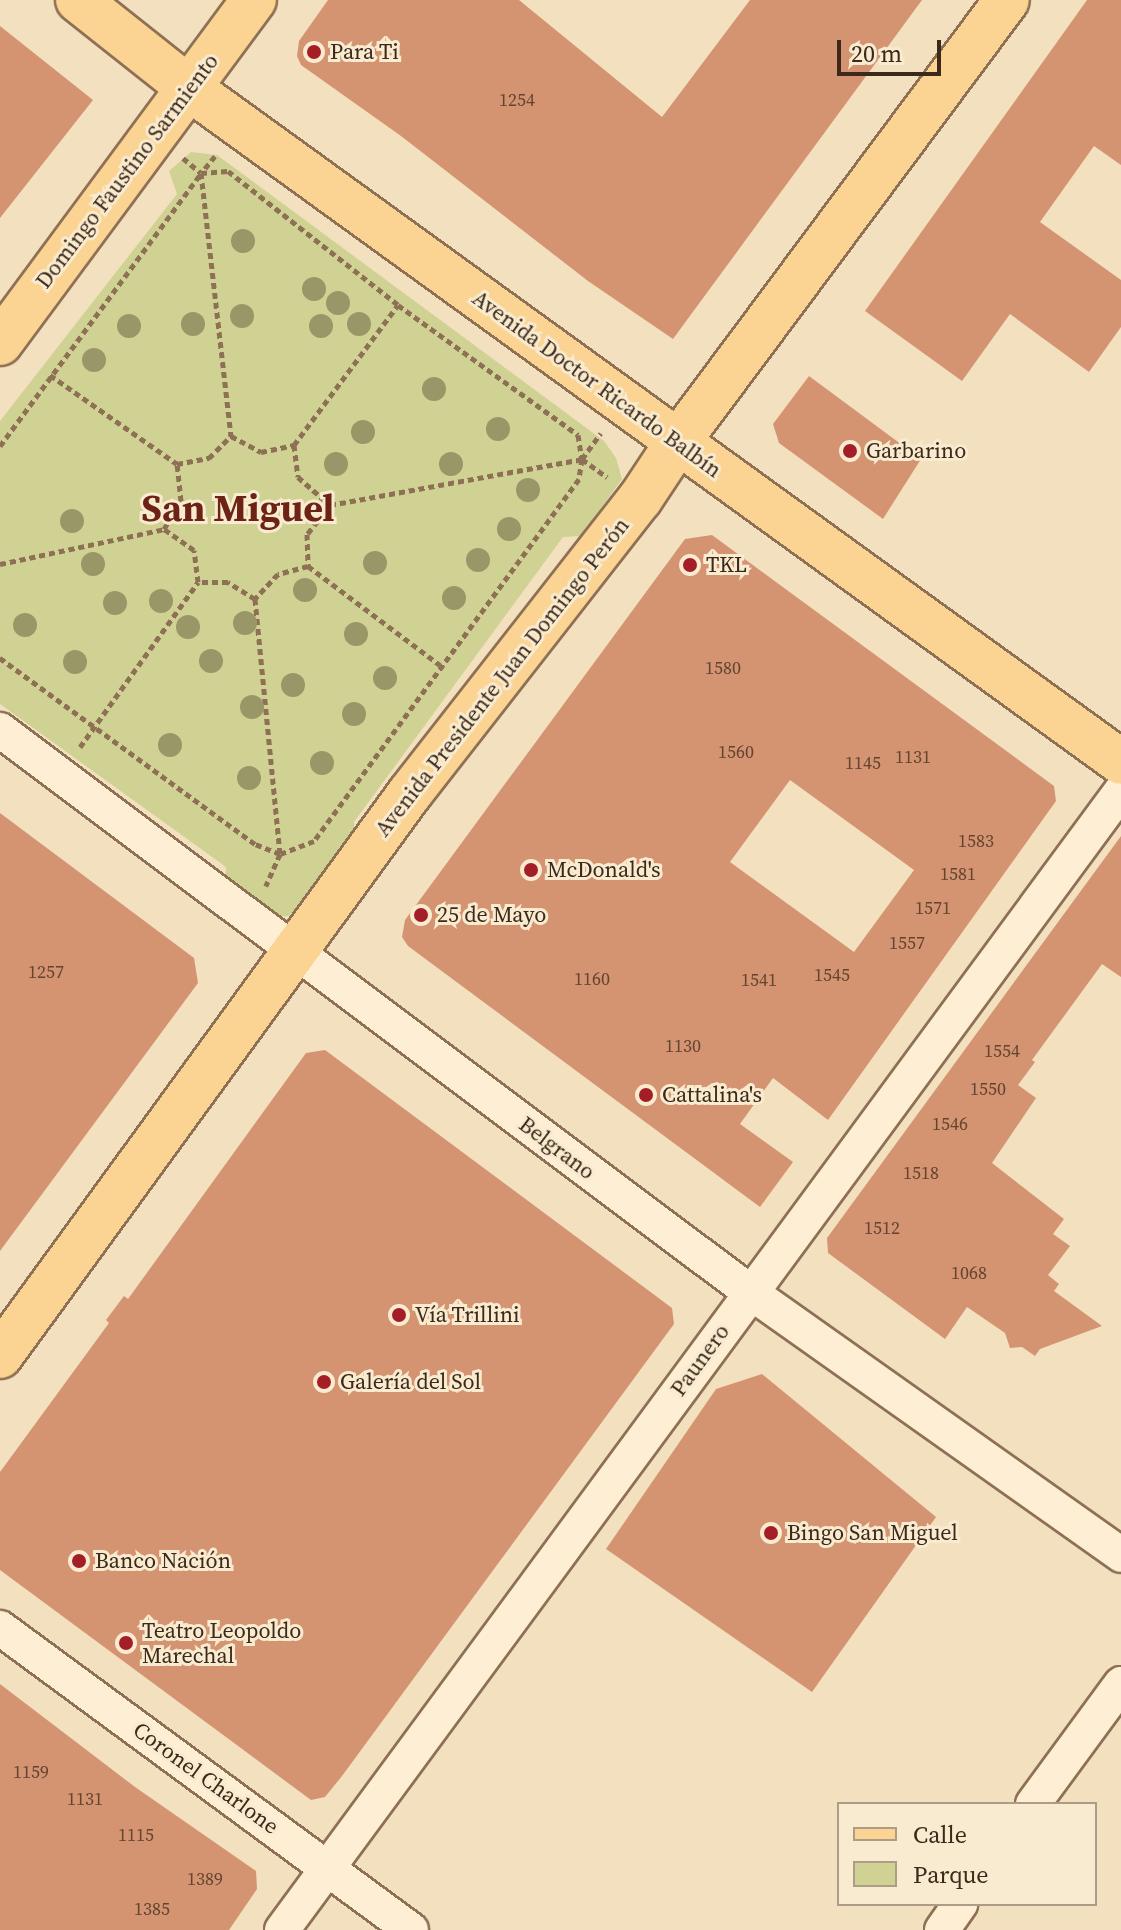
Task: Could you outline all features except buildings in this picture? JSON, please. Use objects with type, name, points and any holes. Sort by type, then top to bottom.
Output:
[{"type":"main road","name":"Avenida Doctor Ricardo Balbín","points":[[78,0],[241,126],[1121,762]]},
{"type":"main road","name":"Domingo Faustino Sarmiento","points":[[0,343],[254,0]]},
{"type":"main road","name":"Avenida Presidente Juan Domingo Perón","points":[[0,1356],[410,793],[640,499],[677,443],[1007,0]]},
{"type":"street","name":"Belgrano","points":[[0,730],[750,1292],[1121,1555]]},
{"type":"street","name":"Paunero","points":[[282,1930],[1121,791]]},
{"type":"street","name":"Coronel Charlone","points":[[0,1628],[411,1930]]},
{"type":"street","points":[[1034,1802],[1121,1684]]},
{"type":"street","points":[[942,1930],[959,1906]]},
{"type":"path","points":[[0,446],[201,173],[241,126]]},
{"type":"path","points":[[0,658],[255,844],[280,854],[314,841],[579,479],[582,459],[578,435],[398,305],[228,171],[201,173]]},
{"type":"path","points":[[201,173],[231,436]]},
{"type":"path","points":[[231,436],[261,452],[294,445],[398,305]]},
{"type":"path","points":[[50,375],[177,464],[209,458],[231,436]]},
{"type":"path","points":[[308,566],[307,534],[330,505],[582,459],[623,404]]},
{"type":"path","points":[[294,445],[298,477],[330,505]]},
{"type":"path","points":[[0,564],[164,529],[181,501],[177,464]]},
{"type":"path","points":[[61,774],[198,582],[194,550],[164,529]]},
{"type":"path","points":[[308,566],[440,665]]},
{"type":"path","points":[[252,918],[280,854],[255,599],[278,574],[308,566]]},
{"type":"path","points":[[198,582],[228,582],[255,599]]},
{"type":"green space","points":[[191,152],[217,155],[604,441],[616,458],[622,479],[581,536],[563,537],[354,822],[355,843],[313,899],[288,916],[264,918],[226,892],[226,867],[0,704],[0,421],[177,194],[169,171]]},
{"type":"place","name":"Para Ti","points":[[314,52]]},
{"type":"place","name":"Garbarino","points":[[850,451]]},
{"type":"place","name":"TKL","points":[[690,565]]},
{"type":"place","name":"McDonald's","points":[[531,870]]},
{"type":"place","name":"25 de Mayo","points":[[421,915]]},
{"type":"place","name":"Cattalina's","points":[[646,1095]]},
{"type":"place","name":"Vía Trillini","points":[[399,1315]]},
{"type":"place","name":"Galería del Sol","points":[[324,1382]]},
{"type":"place","name":"Bingo San Miguel","points":[[771,1533]]},
{"type":"place","name":"Banco Nación","points":[[79,1561]]},
{"type":"place","name":"Teatro Leopoldo Marechal","points":[[126,1643]]},
{"type":"district","name":"San Miguel","points":[[238,509]]}]
